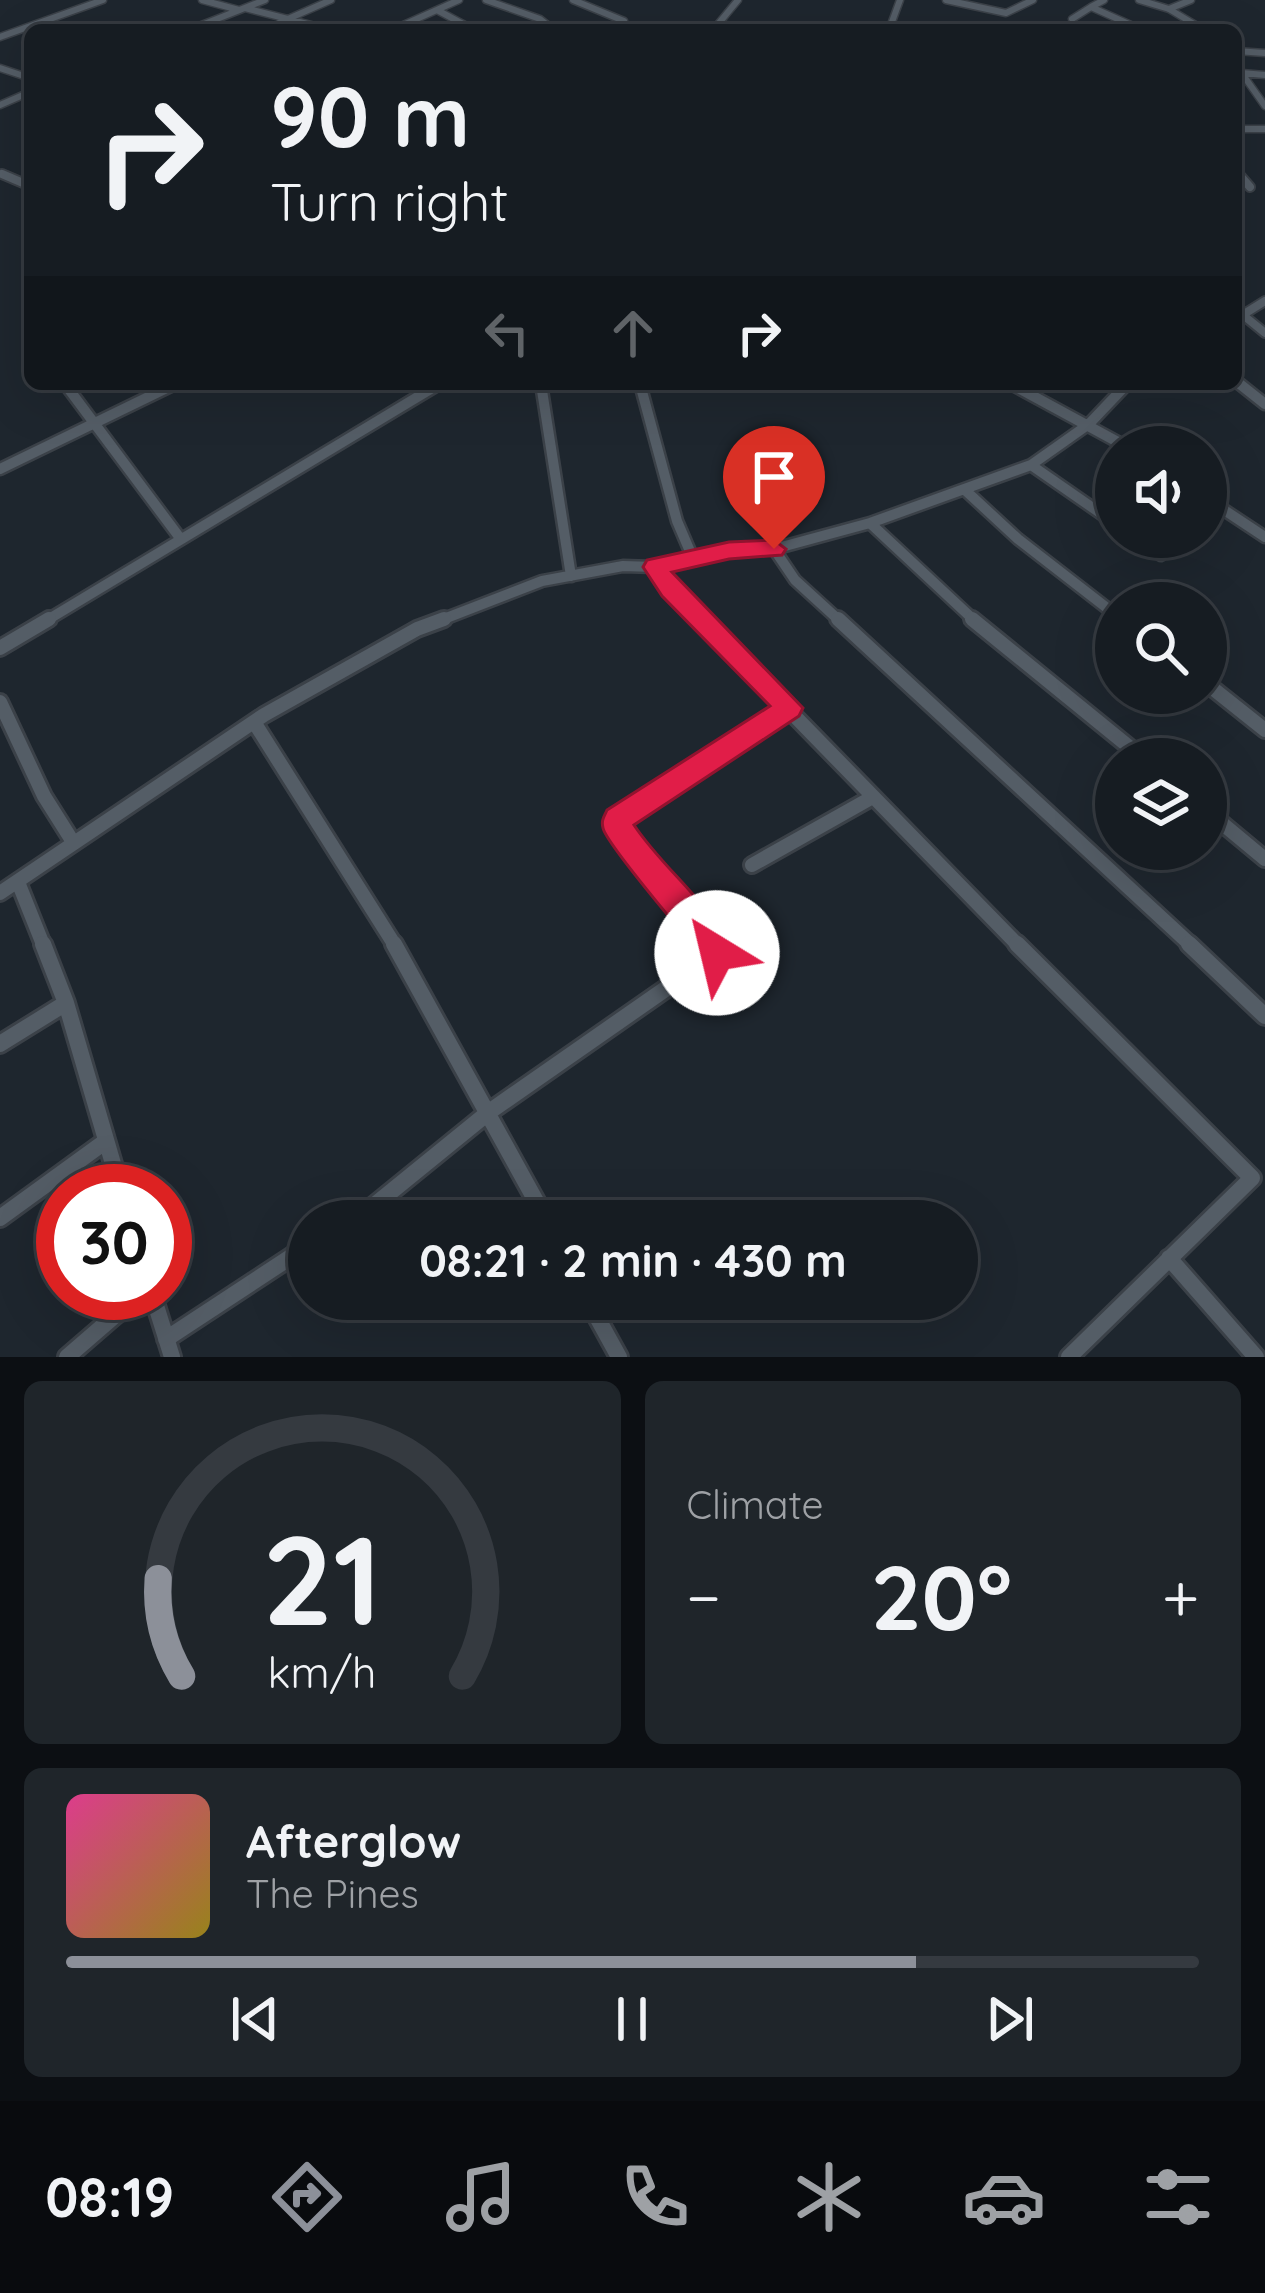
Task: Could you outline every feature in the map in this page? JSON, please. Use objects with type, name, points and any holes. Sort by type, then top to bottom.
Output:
[{"type":"street","points":[[36,24],[103,0]]},
{"type":"street","points":[[202,0],[309,24]]},
{"type":"street","points":[[204,24],[265,0]]},
{"type":"street","points":[[278,24],[331,0]]},
{"type":"street","points":[[406,24],[459,0]]},
{"type":"street","points":[[486,0],[546,24]]},
{"type":"street","points":[[573,0],[624,21],[616,24]]},
{"type":"street","points":[[718,24],[738,0]]},
{"type":"street","points":[[946,0],[1008,13],[1033,0]]},
{"type":"street","points":[[1072,19],[1104,0]]},
{"type":"street","points":[[1139,0],[1169,9],[1194,24]]},
{"type":"street","points":[[1169,9],[1191,0]]},
{"type":"street","points":[[1091,7],[1129,24]]},
{"type":"street","points":[[437,10],[463,24]]},
{"type":"street","points":[[1242,77],[1265,106]]},
{"type":"street","points":[[1242,178],[1250,187]]},
{"type":"street","points":[[69,390],[180,538]]},
{"type":"street","points":[[0,469],[163,390]]},
{"type":"street","points":[[418,390],[424,394]]},
{"type":"street","points":[[0,648],[430,390]]},
{"type":"street","points":[[542,390],[571,576]]},
{"type":"street","points":[[642,390],[677,520],[692,556]]},
{"type":"street","points":[[1023,390],[1095,428]]},
{"type":"street","points":[[0,893],[254,722],[416,628],[542,581],[623,566],[656,567],[692,556],[774,549],[870,523],[1031,465],[1088,424],[1120,390]]},
{"type":"street","points":[[1031,465],[1095,509]]},
{"type":"street","points":[[965,490],[982,513],[1030,544],[1095,598]]},
{"type":"street","points":[[1227,512],[1265,537]]},
{"type":"street","points":[[870,523],[969,616],[1118,738]]},
{"type":"street","points":[[774,549],[795,580],[1041,802],[1265,1016]]},
{"type":"street","points":[[656,567],[671,590],[871,798],[1259,1174],[1070,1357]]},
{"type":"street","points":[[1227,700],[1265,730]]},
{"type":"street","points":[[0,702],[44,796],[74,842]]},
{"type":"street","points":[[381,1200],[488,1112],[717,953],[697,922],[632,849],[618,819],[789,708]]},
{"type":"street","points":[[254,722],[401,955],[536,1200]]},
{"type":"street","points":[[752,866],[871,798]]},
{"type":"street","points":[[1227,828],[1265,860]]},
{"type":"street","points":[[18,882],[66,1003],[113,1164]]},
{"type":"street","points":[[0,1044],[66,1003]]},
{"type":"street","points":[[0,1218],[106,1141]]},
{"type":"street","points":[[1169,1258],[1256,1357]]},
{"type":"street","points":[[169,1348],[288,1260]]},
{"type":"street","points":[[67,1357],[110,1320]]},
{"type":"street","points":[[599,1320],[619,1357]]},
{"type":"route","points":[[717,953],[697,922],[632,849],[618,819],[789,708],[671,590],[656,567],[692,556],[774,549]]}]
